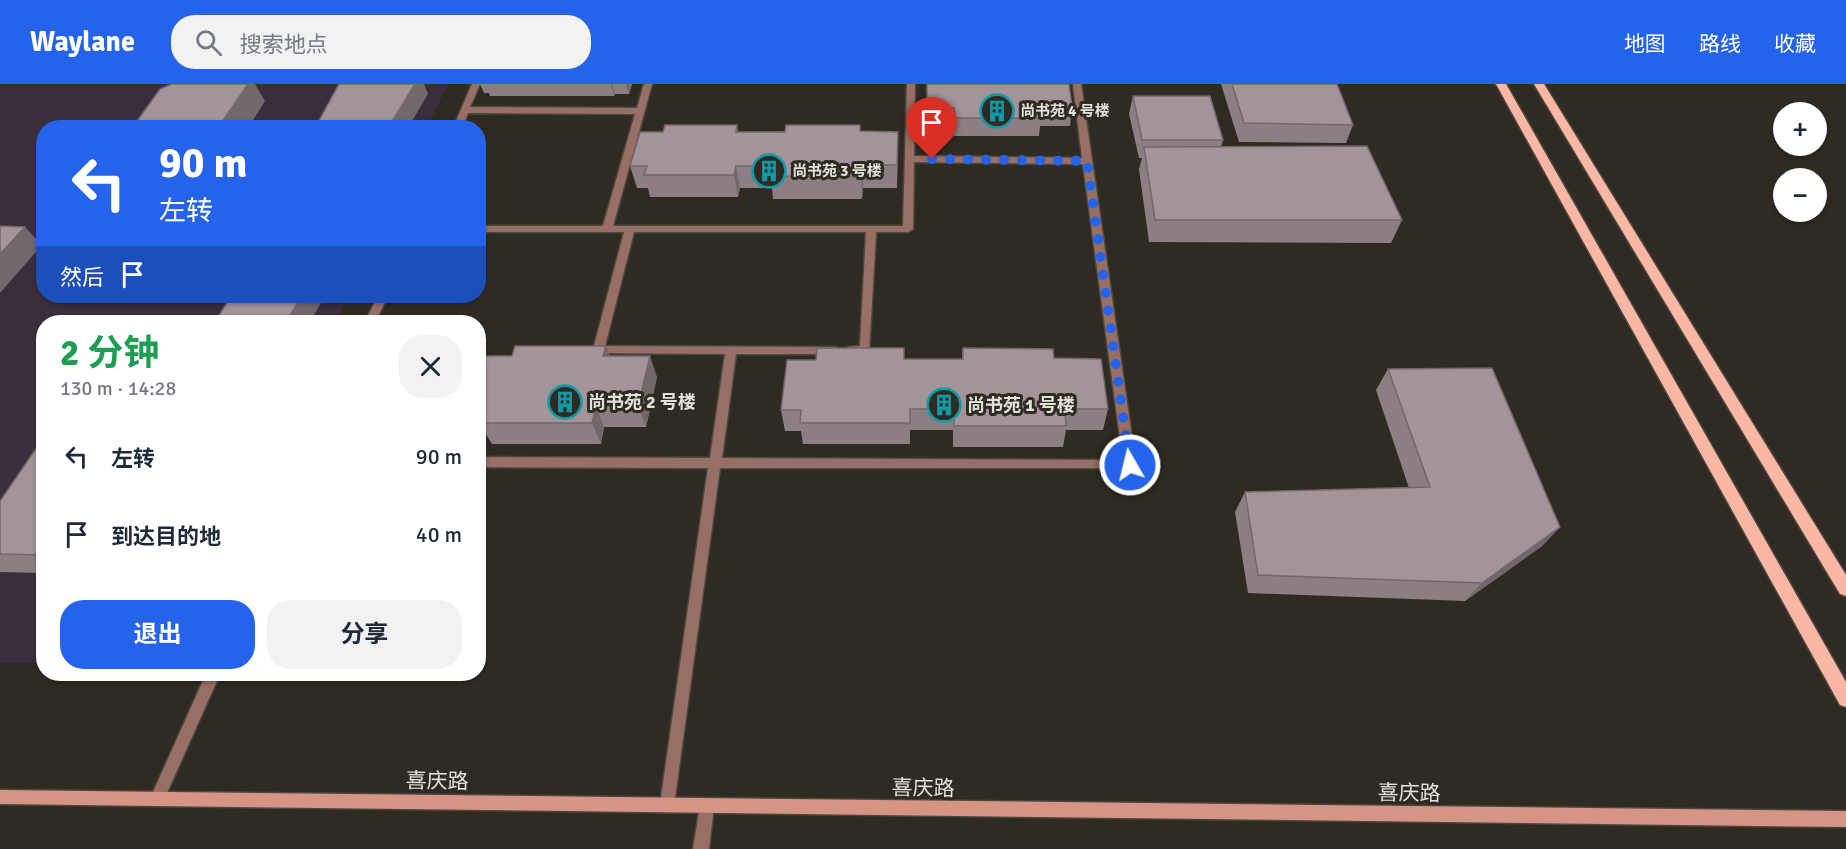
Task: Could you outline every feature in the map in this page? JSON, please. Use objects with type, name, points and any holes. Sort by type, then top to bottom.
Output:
[{"type":"main road","points":[[1501,84],[1846,699]]},
{"type":"main road","points":[[1539,84],[1846,589]]},
{"type":"main road","name":"喜庆路","points":[[0,797],[1846,819]]},
{"type":"street","points":[[461,120],[476,84]]},
{"type":"street","points":[[607,229],[648,84]]},
{"type":"street","points":[[486,229],[908,229],[911,84]]},
{"type":"street","points":[[486,462],[1130,465],[1077,84]]},
{"type":"street","points":[[465,110],[640,111]]},
{"type":"street","points":[[910,159],[1087,161]]},
{"type":"street","points":[[630,229],[598,350],[865,350],[872,229]]},
{"type":"street","points":[[668,805],[731,350]]},
{"type":"street","points":[[157,799],[210,681]]},
{"type":"street","points":[[701,849],[707,806]]},
{"type":"shaded area","points":[[0,84],[448,84],[430,120],[36,120],[36,303],[345,303],[339,315],[36,315],[36,663],[0,663]]},
{"type":"building","points":[[172,84],[248,84],[223,120],[138,120],[160,89]]},
{"type":"building","points":[[339,84],[415,84],[393,120],[319,120]]},
{"type":"building","points":[[927,84],[1069,84],[1072,107],[1040,108],[1041,118],[955,118],[954,108],[927,108]]},
{"type":"building","points":[[1232,84],[1337,84],[1353,125],[1244,123]]},
{"type":"building","points":[[1133,96],[1210,96],[1223,140],[1142,140]]},
{"type":"building","points":[[665,125],[737,125],[736,132],[785,132],[786,125],[860,125],[860,131],[898,132],[897,165],[862,165],[861,177],[770,176],[771,166],[736,166],[734,175],[644,175],[647,166],[630,166],[640,132],[663,132]]},
{"type":"building","points":[[1367,146],[1402,220],[1155,220],[1144,147]]},
{"type":"building","points":[[0,226],[25,227],[0,254]]},
{"type":"building","points":[[227,303],[298,303],[290,315],[219,315]]},
{"type":"building","name":"尚书苑 2 号楼","points":[[515,346],[606,346],[603,356],[650,356],[638,406],[596,406],[592,423],[486,423],[486,356],[512,356]]},
{"type":"building","name":"尚书苑 1 号楼","points":[[817,348],[904,348],[904,359],[963,359],[963,348],[1053,349],[1054,358],[1101,359],[1108,409],[1065,409],[1066,426],[954,426],[954,409],[910,409],[910,423],[800,423],[801,410],[781,410],[787,360],[816,360]]},
{"type":"building","points":[[1492,368],[1560,527],[1482,583],[1258,575],[1245,492],[1430,487],[1388,369]]},
{"type":"building","points":[[36,449],[36,555],[0,554],[0,501]]},
{"type":"place","name":"尚书苑 4 号楼","points":[[997,111]]},
{"type":"place","name":"尚书苑 3 号楼","points":[[769,171]]},
{"type":"place","name":"尚书苑 2 号楼","points":[[565,402]]},
{"type":"place","name":"尚书苑 1 号楼","points":[[944,405]]},
{"type":"route","points":[[932,159],[1087,161],[1130,465]]}]
